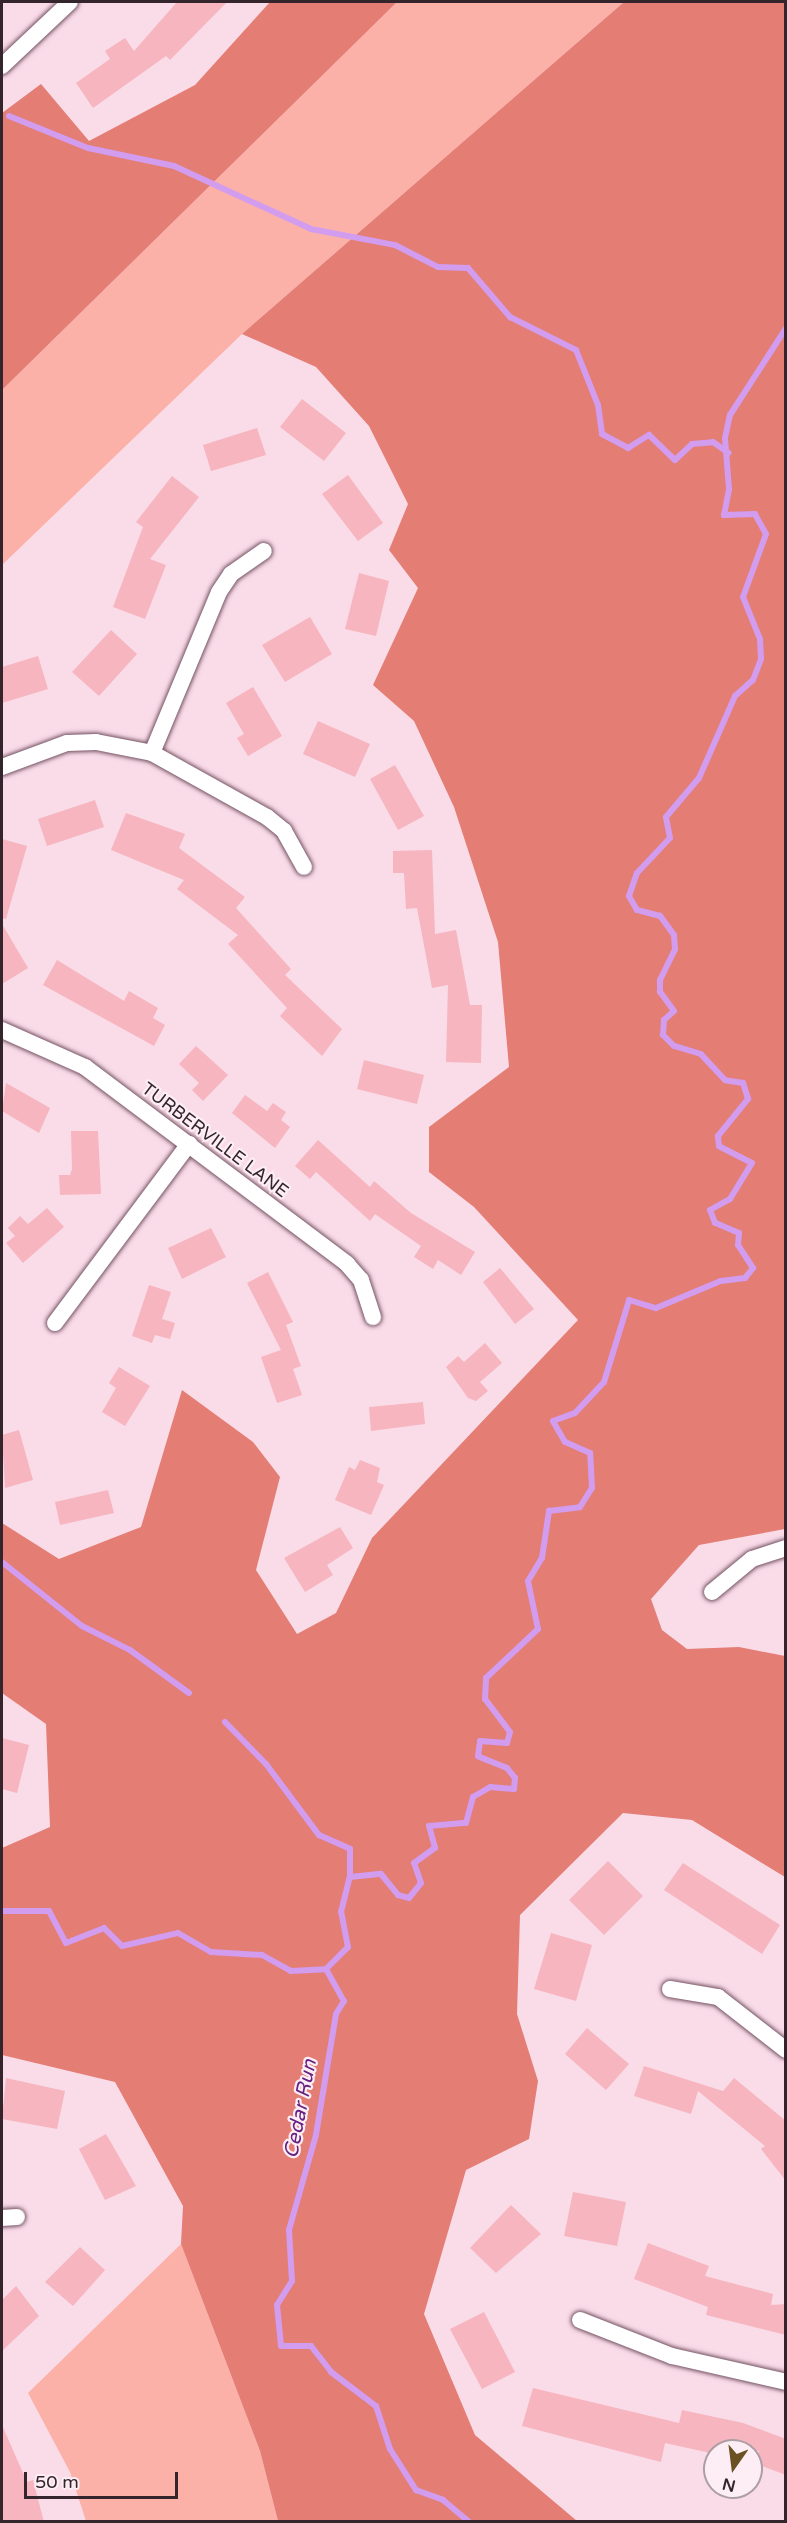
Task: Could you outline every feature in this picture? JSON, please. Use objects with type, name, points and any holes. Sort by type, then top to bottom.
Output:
[{"type":"street","points":[[2,66],[70,2]]},
{"type":"street","points":[[152,753],[219,592],[231,574],[264,551]]},
{"type":"street","points":[[2,767],[66,743],[96,742],[152,753],[267,817],[284,831],[304,867]]},
{"type":"street","name":"TURBERVILLE LANE","points":[[2,1030],[85,1067],[347,1264],[361,1280],[373,1317]]},
{"type":"street","points":[[55,1323],[189,1144]]},
{"type":"street","points":[[711,1592],[752,1559],[786,1548]]},
{"type":"street","points":[[670,1989],[718,1997],[786,2050]]},
{"type":"street","points":[[580,2320],[672,2356],[786,2382]]},
{"type":"shaded area","points":[[270,2],[397,2],[2,390],[2,113],[41,84],[89,141],[195,85]]},
{"type":"shaded area","points":[[397,2],[624,2],[242,334],[2,565],[2,390]]},
{"type":"shaded area","points":[[624,2],[785,2],[785,1529],[699,1545],[651,1599],[662,1630],[687,1649],[739,1647],[785,1656],[785,1877],[692,1820],[623,1813],[520,1915],[517,2014],[538,2081],[529,2139],[466,2170],[424,2314],[475,2435],[577,2521],[278,2521],[260,2451],[181,2244],[183,2206],[115,2082],[2,2055],[2,1848],[50,1827],[46,1724],[2,1693],[2,1523],[59,1559],[141,1527],[182,1390],[253,1442],[280,1477],[256,1570],[297,1634],[336,1613],[372,1538],[578,1320],[474,1207],[429,1172],[429,1127],[509,1067],[498,942],[454,807],[414,721],[373,685],[418,588],[389,550],[408,504],[369,426],[316,367],[242,334]]},
{"type":"shaded area","points":[[181,2244],[260,2451],[278,2521],[86,2521],[70,2472],[28,2393]]},
{"type":"building","points":[[177,2],[227,2],[170,60],[166,56],[93,108],[76,83],[110,59],[105,51],[125,38],[134,51]]},
{"type":"building","points":[[302,399],[346,433],[324,461],[280,427]]},
{"type":"building","points":[[257,428],[266,455],[211,471],[203,445]]},
{"type":"building","points":[[348,475],[383,523],[358,541],[322,494]]},
{"type":"building","points":[[172,476],[199,497],[150,559],[166,565],[145,619],[113,607],[143,527],[136,522]]},
{"type":"building","points":[[359,573],[389,581],[376,636],[345,629]]},
{"type":"building","points":[[310,617],[332,654],[285,682],[262,645]]},
{"type":"building","points":[[111,630],[137,654],[99,696],[72,672]]},
{"type":"building","points":[[38,656],[48,689],[2,703],[2,667]]},
{"type":"building","points":[[253,687],[282,736],[248,756],[237,738],[244,734],[226,703]]},
{"type":"building","points":[[318,721],[370,744],[355,777],[303,754]]},
{"type":"building","points":[[395,765],[424,816],[398,830],[370,779]]},
{"type":"building","points":[[95,800],[104,827],[47,846],[38,819]]},
{"type":"building","points":[[126,813],[185,834],[179,848],[245,897],[236,908],[291,969],[285,975],[342,1029],[322,1056],[280,1016],[287,1008],[228,944],[238,935],[177,889],[184,880],[111,850]]},
{"type":"building","points":[[2,839],[27,846],[6,919],[2,918]]},
{"type":"building","points":[[432,850],[435,934],[456,930],[470,1005],[482,1005],[481,1063],[446,1062],[448,985],[432,988],[417,908],[406,909],[404,873],[393,873],[393,851]]},
{"type":"building","points":[[2,924],[28,968],[2,984]]},
{"type":"building","points":[[57,960],[124,1001],[129,991],[158,1008],[153,1018],[165,1025],[154,1046],[43,985]]},
{"type":"building","points":[[196,1046],[228,1075],[203,1101],[192,1090],[199,1083],[179,1064]]},
{"type":"building","points":[[364,1060],[424,1075],[417,1104],[357,1089]]},
{"type":"building","points":[[6,1083],[50,1108],[39,1133],[2,1111]]},
{"type":"building","points":[[245,1095],[267,1111],[273,1103],[286,1112],[281,1120],[290,1127],[275,1148],[232,1113]]},
{"type":"building","points":[[71,1131],[98,1131],[101,1194],[60,1195],[59,1175],[70,1175],[72,1169]]},
{"type":"building","points":[[318,1140],[370,1187],[374,1181],[411,1213],[475,1252],[461,1275],[438,1260],[433,1269],[414,1257],[421,1246],[375,1214],[370,1221],[316,1172],[310,1179],[295,1166]]},
{"type":"building","points":[[47,1208],[64,1227],[23,1263],[6,1243],[15,1236],[8,1228],[20,1216],[28,1224]]},
{"type":"building","points":[[211,1228],[226,1257],[182,1279],[168,1248]]},
{"type":"building","points":[[500,1268],[534,1309],[515,1324],[483,1282]]},
{"type":"building","points":[[268,1272],[293,1322],[286,1325],[301,1366],[293,1369],[302,1395],[277,1403],[261,1357],[281,1350],[247,1283]]},
{"type":"building","points":[[149,1285],[171,1292],[162,1319],[175,1323],[170,1339],[155,1335],[152,1343],[132,1336]]},
{"type":"building","points":[[485,1343],[502,1363],[480,1382],[488,1391],[476,1401],[468,1398],[446,1367],[458,1356],[464,1362]]},
{"type":"building","points":[[119,1367],[150,1386],[125,1426],[102,1412],[116,1388],[109,1383]]},
{"type":"building","points":[[423,1402],[425,1424],[371,1431],[369,1407]]},
{"type":"building","points":[[19,1430],[33,1480],[5,1488],[2,1435]]},
{"type":"building","points":[[360,1460],[380,1468],[377,1482],[384,1485],[371,1515],[335,1500],[349,1467],[355,1470]]},
{"type":"building","points":[[108,1490],[114,1513],[60,1525],[55,1502]]},
{"type":"building","points":[[340,1527],[353,1548],[327,1565],[333,1575],[305,1592],[284,1558]]},
{"type":"building","points":[[2,1738],[29,1745],[17,1793],[2,1789]]},
{"type":"building","points":[[608,1861],[643,1896],[604,1935],[569,1900]]},
{"type":"building","points":[[683,1863],[780,1925],[762,1954],[664,1890]]},
{"type":"building","points":[[551,1933],[592,1945],[576,2001],[534,1989]]},
{"type":"building","points":[[587,2028],[629,2064],[606,2090],[565,2054]]},
{"type":"building","points":[[644,2066],[723,2091],[734,2078],[786,2121],[786,2181],[761,2149],[765,2146],[698,2091],[691,2114],[634,2096]]},
{"type":"building","points":[[6,2078],[65,2091],[57,2129],[2,2119]]},
{"type":"building","points":[[106,2134],[136,2186],[105,2200],[79,2149]]},
{"type":"building","points":[[573,2192],[626,2202],[617,2246],[564,2236]]},
{"type":"building","points":[[511,2205],[541,2234],[496,2273],[470,2248]]},
{"type":"building","points":[[648,2243],[709,2266],[705,2276],[773,2294],[771,2305],[786,2304],[786,2335],[706,2315],[708,2307],[634,2279]]},
{"type":"building","points":[[80,2247],[105,2270],[73,2306],[45,2282]]},
{"type":"building","points":[[16,2286],[39,2316],[2,2351],[2,2300]]},
{"type":"building","points":[[484,2312],[515,2372],[482,2389],[450,2329]]},
{"type":"building","points":[[533,2388],[679,2423],[682,2410],[743,2423],[786,2439],[786,2475],[763,2466],[763,2439],[703,2439],[703,2451],[665,2443],[661,2462],[522,2426]]},
{"type":"building","points":[[2,2425],[27,2482],[33,2480],[44,2522],[2,2522]]},
{"type":"waterway","points":[[9,116],[88,148],[174,166],[311,229],[395,245],[438,267],[468,268],[510,317],[576,350],[598,405],[602,434],[628,448],[649,435],[675,460],[692,444],[713,442],[729,453]]},
{"type":"waterway","points":[[326,1969],[348,1947],[341,1912],[350,1877],[381,1874],[398,1895],[409,1898],[421,1883],[414,1863],[435,1848],[429,1826],[466,1823],[473,1797],[490,1787],[514,1789],[515,1778],[507,1768],[478,1756],[480,1741],[507,1743],[510,1732],[485,1699],[486,1678],[538,1629],[528,1581],[542,1558],[549,1511],[580,1507],[592,1488],[590,1453],[565,1442],[553,1421],[575,1413],[604,1382],[629,1300],[656,1308],[721,1281],[745,1278],[753,1268],[738,1245],[739,1233],[715,1223],[710,1210],[730,1199],[752,1163],[719,1146],[718,1136],[748,1099],[743,1083],[725,1080],[701,1054],[674,1046],[663,1035],[664,1020],[674,1011],[660,992],[660,980],[675,949],[674,935],[660,916],[637,910],[629,896],[637,873],[670,838],[666,817],[699,778],[735,696],[753,680],[761,659],[760,639],[743,597],[766,534],[755,514],[724,515],[729,489],[725,438],[730,415],[786,328]]},
{"type":"waterway","points":[[2,1562],[82,1626],[130,1650],[189,1693]]},
{"type":"waterway","points":[[225,1722],[266,1764],[319,1835],[350,1849],[350,1877]]},
{"type":"waterway","name":"Cedar Run","points":[[2,1911],[49,1911],[66,1943],[104,1928],[122,1946],[178,1933],[211,1952],[262,1955],[291,1971],[326,1969],[344,2001],[336,2014],[316,2135],[289,2230],[292,2281],[277,2305],[281,2346],[311,2346],[331,2372],[376,2406],[390,2449],[416,2490],[443,2500],[469,2522]]}]
